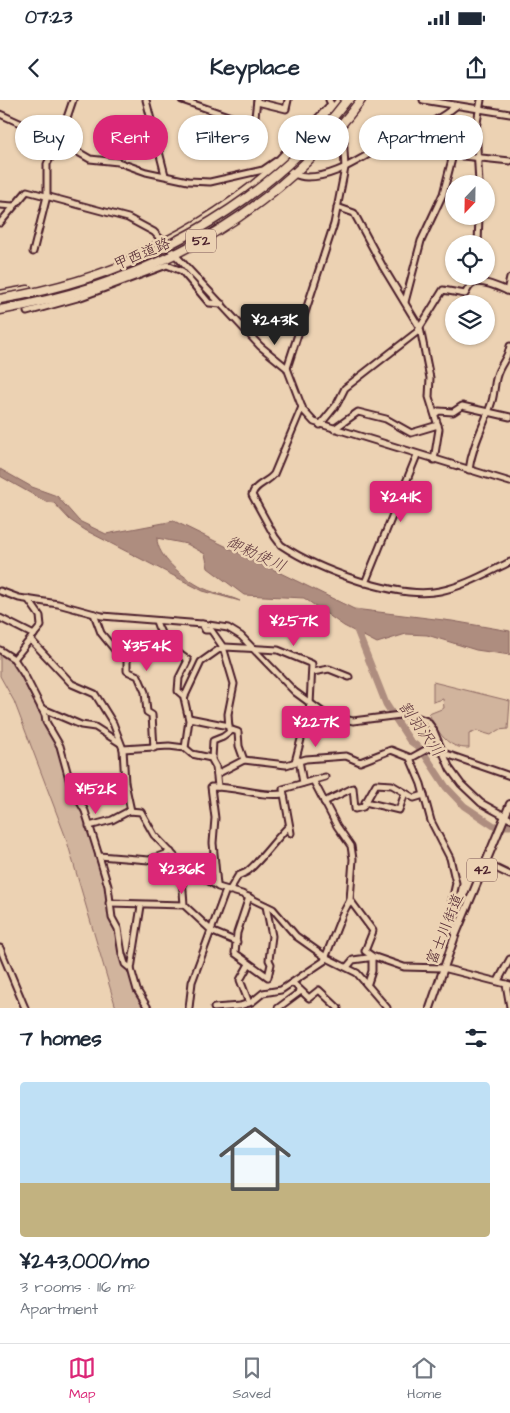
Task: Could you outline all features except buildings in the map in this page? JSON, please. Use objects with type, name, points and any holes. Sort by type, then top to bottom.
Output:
[{"type":"highway","name":"甲西道路","points":[[0,295],[58,283],[84,275],[164,243],[229,204],[280,161],[341,100]]},
{"type":"highway","points":[[0,298],[50,289],[112,270],[156,251],[200,228],[239,202],[276,173],[312,140],[347,100]]},
{"type":"highway","name":"甲西道路","points":[[348,115],[361,100]]},
{"type":"highway","name":"甲西道路","points":[[0,310],[83,292],[175,256],[238,217],[306,160]]},
{"type":"main road","name":"富士川街道","points":[[430,1008],[455,936],[485,863],[508,817],[510,804]]},
{"type":"street","points":[[68,115],[73,100]]},
{"type":"street","points":[[146,100],[165,175]]},
{"type":"street","points":[[182,100],[225,115]]},
{"type":"street","points":[[255,115],[257,101],[286,109],[288,100]]},
{"type":"street","points":[[83,155],[90,159],[118,162],[146,172],[188,181],[210,182],[263,170],[280,161],[330,104],[329,100]]},
{"type":"street","points":[[423,100],[510,114]]},
{"type":"street","points":[[478,115],[481,100]]},
{"type":"street","points":[[280,161],[293,173],[307,177],[333,173],[440,119],[456,106]]},
{"type":"street","points":[[0,114],[15,121]]},
{"type":"street","points":[[483,158],[510,161]]},
{"type":"street","points":[[34,252],[47,196],[47,164],[49,160]]},
{"type":"street","points":[[287,368],[312,286],[329,240],[345,168],[345,160]]},
{"type":"street","points":[[405,302],[421,241],[442,194],[450,160]]},
{"type":"street","points":[[478,160],[479,175]]},
{"type":"street","points":[[0,223],[27,191],[128,218],[154,232],[265,351],[287,368],[302,407],[310,419],[334,430],[510,482]]},
{"type":"street","points":[[0,204],[13,206]]},
{"type":"street","points":[[337,207],[354,213],[383,267],[420,328],[430,378],[429,397],[438,425],[434,460]]},
{"type":"street","points":[[27,312],[81,297],[167,265],[182,271],[209,304],[222,304]]},
{"type":"street","points":[[491,285],[508,292],[510,278]]},
{"type":"street","points":[[320,425],[337,404],[345,388],[420,328],[441,291],[446,290],[465,294],[470,285]]},
{"type":"street","points":[[468,470],[471,451],[480,437],[498,372],[506,360],[510,346]]},
{"type":"street","points":[[435,414],[439,411],[453,412],[462,406],[510,417]]},
{"type":"street","points":[[302,407],[274,474],[269,480],[257,486],[252,495],[281,545],[330,571],[365,583],[416,593],[430,593],[465,584],[510,562]]},
{"type":"street","points":[[334,430],[358,412],[386,419],[412,433],[438,425]]},
{"type":"street","points":[[365,583],[417,455]]},
{"type":"street","points":[[0,591],[94,614],[228,628],[241,636],[310,705],[336,718],[353,721],[408,714],[421,718],[433,729],[454,776],[467,792],[481,804],[508,817]]},
{"type":"street","points":[[14,659],[33,638],[42,622],[38,611],[28,599]]},
{"type":"street","points":[[94,614],[101,634],[114,649],[127,658],[127,671],[138,676],[145,692],[147,712],[152,714],[154,748]]},
{"type":"street","points":[[0,618],[33,638],[72,684],[95,694],[113,723],[120,742],[124,783],[131,811]]},
{"type":"street","points":[[156,621],[160,633],[173,649],[188,660],[179,678],[178,691],[185,697]]},
{"type":"street","points":[[202,624],[205,630],[214,633],[223,647],[234,684],[229,702],[230,728],[224,737],[213,740],[212,759],[217,774],[218,787]]},
{"type":"street","points":[[185,748],[189,718],[185,697],[201,662],[223,647],[252,647],[278,650],[297,660],[312,664],[310,705],[297,761],[303,783]]},
{"type":"street","points":[[0,650],[14,659],[60,746],[76,796],[85,811],[90,826],[108,886],[112,918],[118,929],[122,954],[125,964],[131,969]]},
{"type":"street","points":[[313,672],[329,669],[349,677]]},
{"type":"street","points":[[41,708],[81,725],[95,727],[120,742]]},
{"type":"street","points":[[189,718],[230,728],[238,732],[239,746],[244,760]]},
{"type":"street","points":[[122,749],[169,746],[185,748],[192,754],[212,759]]},
{"type":"street","points":[[412,758],[427,749],[442,752],[510,776]]},
{"type":"street","points":[[217,774],[244,760],[278,765],[346,756],[360,762],[391,750],[412,758]]},
{"type":"street","points":[[412,758],[431,821],[450,858],[454,875],[455,892],[452,901],[455,936]]},
{"type":"street","points":[[291,834],[282,790],[325,777]]},
{"type":"street","points":[[214,1008],[249,1003],[263,993],[281,990],[327,958],[342,915],[350,900],[353,852],[313,780]]},
{"type":"street","points":[[76,796],[124,783]]},
{"type":"street","points":[[324,802],[353,788],[355,809],[363,807],[376,784],[392,785],[414,798],[424,796]]},
{"type":"street","points":[[216,885],[211,788],[218,787],[263,796],[283,794]]},
{"type":"street","points":[[365,802],[399,810],[405,793]]},
{"type":"street","points":[[90,826],[112,820],[131,811],[141,812],[154,835],[181,863],[216,885],[249,897],[279,914],[296,936],[327,958],[347,967],[368,983],[387,1008]]},
{"type":"street","points":[[189,1008],[192,982],[228,890],[238,876],[248,872],[254,864],[265,856],[275,840],[289,826]]},
{"type":"street","points":[[99,856],[149,860],[171,852]]},
{"type":"street","points":[[181,863],[184,906]]},
{"type":"street","points":[[485,863],[510,875]]},
{"type":"street","points":[[249,897],[237,933],[235,953],[249,964],[258,968],[261,974],[268,977],[270,974],[272,936],[266,906]]},
{"type":"street","points":[[350,900],[373,930],[365,951],[372,956],[404,967],[443,968],[508,984],[510,1007]]},
{"type":"street","points":[[109,903],[141,906],[184,906],[211,930],[237,942]]},
{"type":"street","points":[[141,906],[131,969],[137,990],[148,1008]]},
{"type":"street","points":[[0,948],[25,1008]]},
{"type":"street","points":[[347,967],[354,960],[372,956]]},
{"type":"street","points":[[368,983],[372,971],[372,956]]},
{"type":"street","points":[[498,981],[510,959]]},
{"type":"street","points":[[249,964],[240,980],[249,1003]]},
{"type":"street","points":[[293,983],[308,998],[319,990],[338,1008]]},
{"type":"street","points":[[278,1008],[301,991]]},
{"type":"shaded area","points":[[0,469],[32,487],[57,496],[79,521],[106,534],[174,521],[354,609],[452,621],[510,631],[510,655],[476,650],[427,635],[406,634],[377,643],[344,626],[304,598],[244,595],[208,568],[205,554],[187,544],[157,538],[161,552],[166,559],[186,577],[204,588],[240,601],[203,591],[85,530],[70,520],[54,503],[46,502],[0,476]]},
{"type":"shaded area","points":[[0,654],[13,662],[76,782],[119,934],[147,1008],[116,1008],[66,838],[14,701],[0,676]]},
{"type":"shaded area","points":[[433,682],[510,701],[508,729],[498,730],[491,735],[477,731],[469,734],[469,748],[455,746],[444,738],[429,714],[444,708],[443,699],[433,702]]},
{"type":"waterway","name":"割羽沢川","points":[[355,625],[386,704],[410,741],[421,749],[446,787],[464,806],[494,826],[510,826]]},
{"type":"water label","name":"御勅使川","points":[[256,554]]}]
